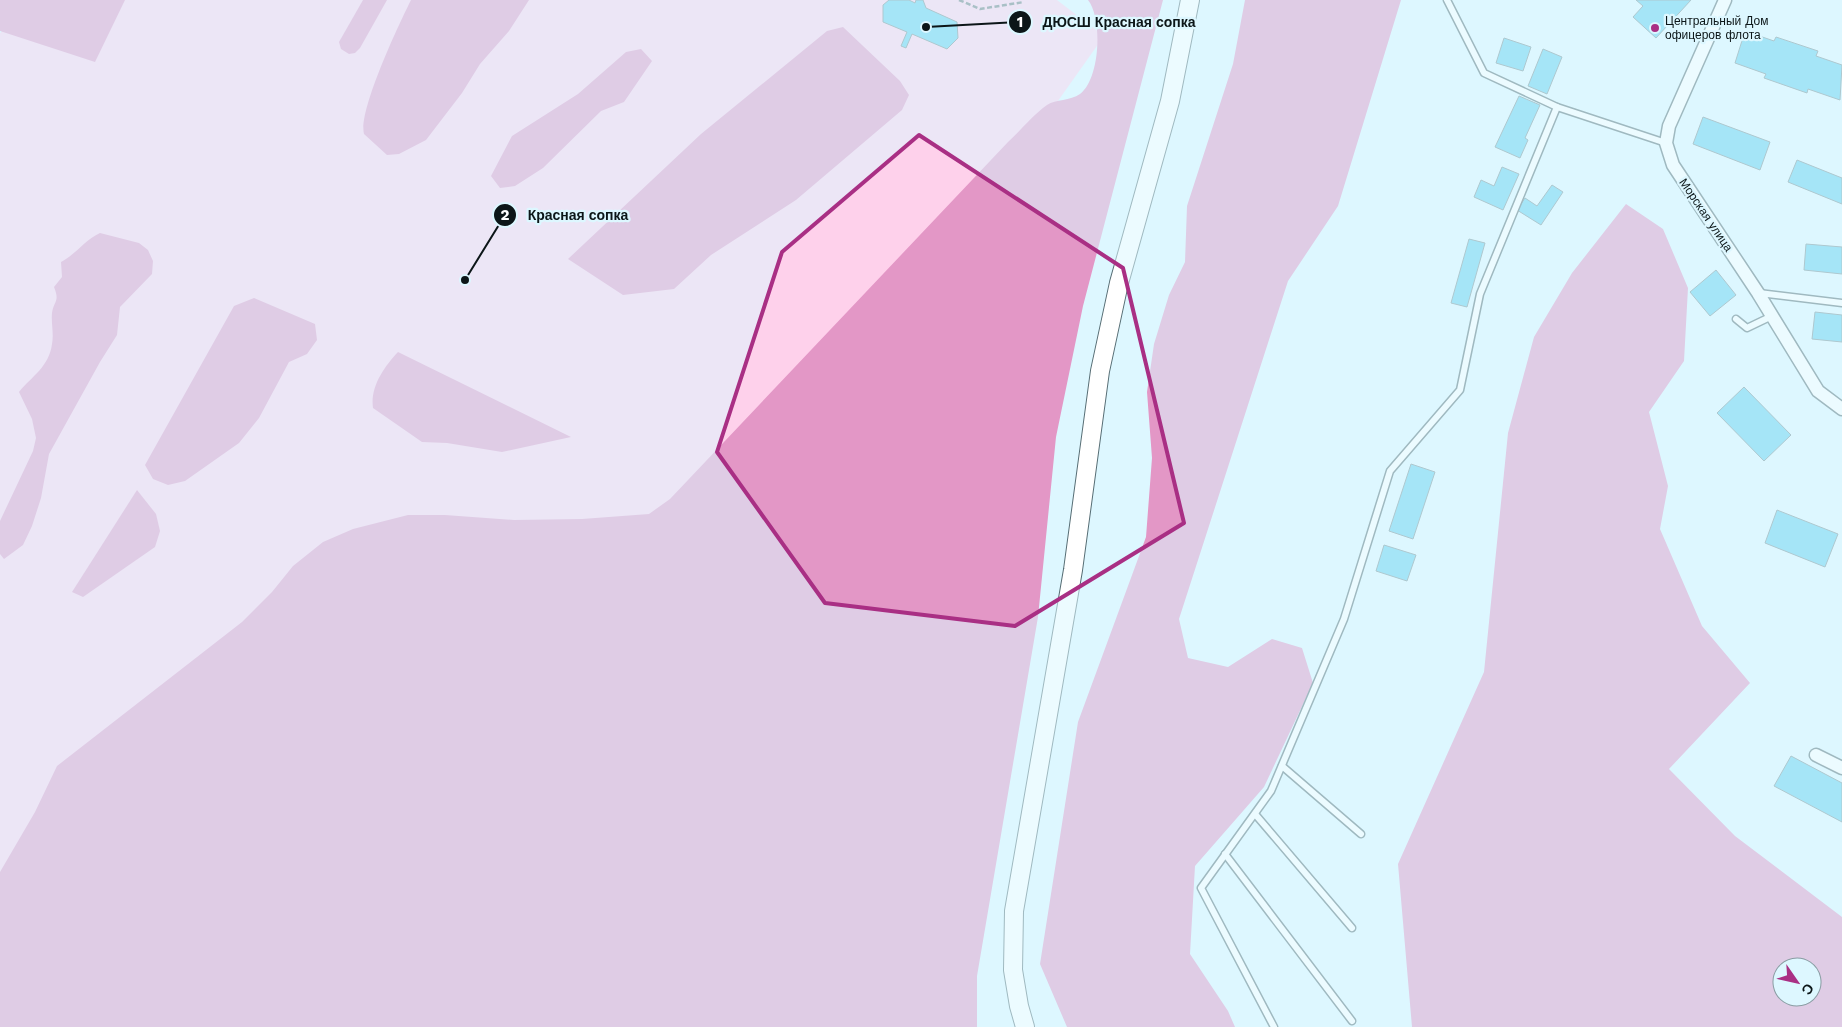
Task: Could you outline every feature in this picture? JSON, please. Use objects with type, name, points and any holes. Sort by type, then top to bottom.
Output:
[{"type":"street","points":[[1025,1027],[1019,1006],[1013,970],[1014,911],[1073,570],[1100,371],[1119,283],[1172,92],[1190,0]]},
{"type":"street","points":[[1666,143],[1669,126],[1725,0]]},
{"type":"street","name":"Морская улица","points":[[1666,143],[1672,165],[1758,293],[1818,391],[1842,409]]},
{"type":"street","points":[[1816,755],[1842,768]]},
{"type":"lane","points":[[1447,0],[1484,73],[1556,107],[1666,143]]},
{"type":"lane","points":[[1274,1027],[1201,888],[1271,791],[1344,619],[1390,471],[1460,390],[1480,294],[1556,107]]},
{"type":"lane","points":[[1758,293],[1842,303]]},
{"type":"lane","points":[[1736,319],[1747,328],[1772,316]]},
{"type":"lane","points":[[1282,766],[1360,834]]},
{"type":"lane","points":[[1254,814],[1352,928]]},
{"type":"lane","points":[[1225,854],[1352,1021]]},
{"type":"path","points":[[959,0],[980,9],[1024,2]]},
{"type":"highlighted area","points":[[919,135],[1123,268],[1184,523],[1015,626],[825,603],[717,452],[782,252]]},
{"type":"shaded area","points":[[0,0],[125,0],[95,62],[0,31]]},
{"type":"shaded area","points":[[33,0],[1057,0],[1104,36],[758,525],[0,976],[0,33]]},
{"type":"shaded area","points":[[363,0],[387,0],[360,48],[355,53],[349,54],[341,49],[339,42]]},
{"type":"shaded area","points":[[411,0],[529,0],[509,31],[480,64],[462,93],[426,140],[399,154],[387,155],[364,134],[364,123],[367,107],[381,67]]},
{"type":"shaded area","points":[[1088,0],[1163,0],[1083,306],[1056,437],[1038,617],[977,976],[977,1027],[0,1027],[0,872],[35,812],[57,766],[242,622],[272,592],[293,566],[323,542],[353,529],[408,515],[445,515],[514,520],[582,519],[649,514],[670,499],[1032,118],[1047,105],[1076,96],[1087,86],[1092,76],[1097,48],[1096,21]]},
{"type":"shaded area","points":[[1245,0],[1401,0],[1338,206],[1288,281],[1179,619],[1188,658],[1228,667],[1272,639],[1302,648],[1313,683],[1264,787],[1195,866],[1190,954],[1228,1011],[1235,1027],[1067,1027],[1040,964],[1078,722],[1146,537],[1152,458],[1147,392],[1154,344],[1169,295],[1185,262],[1187,206],[1233,64]]},
{"type":"shaded area","points":[[843,27],[900,81],[909,95],[902,110],[796,200],[711,255],[674,289],[623,295],[568,259],[701,134],[827,31]]},
{"type":"shaded area","points":[[641,49],[652,61],[624,102],[601,111],[543,168],[515,186],[500,188],[491,176],[512,136],[578,94],[626,52]]},
{"type":"shaded area","points":[[1626,204],[1663,229],[1688,288],[1684,361],[1649,412],[1668,486],[1660,529],[1702,626],[1750,683],[1669,769],[1735,836],[1842,917],[1842,1027],[1412,1027],[1398,864],[1484,672],[1508,433],[1534,337],[1572,273]]},
{"type":"shaded area","points":[[100,233],[139,243],[148,250],[153,261],[152,274],[120,307],[117,335],[49,454],[41,498],[32,526],[23,545],[4,559],[0,554],[0,521],[33,451],[36,438],[32,419],[19,392],[44,365],[50,352],[53,340],[52,313],[57,298],[54,287],[62,277],[61,262]]},
{"type":"shaded area","points":[[254,298],[315,324],[317,340],[307,354],[289,362],[259,418],[239,443],[185,481],[168,485],[153,479],[145,465],[234,306]]},
{"type":"shaded area","points":[[398,352],[571,437],[502,452],[447,443],[422,442],[373,408],[374,392],[379,378]]},
{"type":"shaded area","points":[[137,490],[156,514],[160,531],[155,547],[83,597],[72,592]]},
{"type":"building","points":[[889,0],[909,0],[915,3],[916,0],[923,0],[926,8],[957,22],[958,38],[947,49],[912,34],[906,48],[901,46],[907,32],[883,22],[883,5]]},
{"type":"building","name":"Центральный Дом офицеров флота","points":[[1636,0],[1691,0],[1656,38],[1633,17],[1643,6]]},
{"type":"building","points":[[1745,31],[1774,41],[1776,37],[1818,51],[1816,56],[1842,65],[1840,100],[1808,89],[1807,93],[1764,78],[1766,74],[1735,63]]},
{"type":"building","points":[[1504,38],[1531,47],[1523,71],[1496,63]]},
{"type":"building","points":[[1543,49],[1562,57],[1547,94],[1528,86]]},
{"type":"building","points":[[1519,96],[1540,105],[1525,138],[1528,140],[1520,158],[1495,147]]},
{"type":"building","points":[[1703,117],[1770,142],[1760,170],[1693,144]]},
{"type":"building","points":[[1797,160],[1842,178],[1842,204],[1788,182]]},
{"type":"building","points":[[1502,167],[1519,174],[1503,210],[1474,197],[1481,180],[1494,186]]},
{"type":"building","points":[[1552,185],[1563,192],[1541,225],[1517,210],[1525,198],[1537,206]]},
{"type":"building","points":[[1469,239],[1485,243],[1467,307],[1451,303]]},
{"type":"building","points":[[1806,244],[1842,247],[1842,274],[1804,270]]},
{"type":"building","points":[[1716,270],[1736,295],[1710,316],[1690,292]]},
{"type":"building","points":[[1815,312],[1842,315],[1842,342],[1812,339]]},
{"type":"building","points":[[1744,387],[1791,435],[1764,461],[1717,413]]},
{"type":"building","points":[[1411,464],[1435,472],[1413,539],[1389,531]]},
{"type":"building","points":[[1777,510],[1838,534],[1825,567],[1765,543]]},
{"type":"building","points":[[1384,545],[1416,555],[1407,581],[1376,571]]},
{"type":"building","points":[[1791,756],[1842,783],[1842,822],[1774,786]]},
{"type":"place","name":"ДЮСШ Красная сопка","points":[[926,27]]},
{"type":"place","name":"Центральный Дом офицеров флота","points":[[1655,28]]},
{"type":"place","name":"Красная сопка","points":[[465,280]]}]
